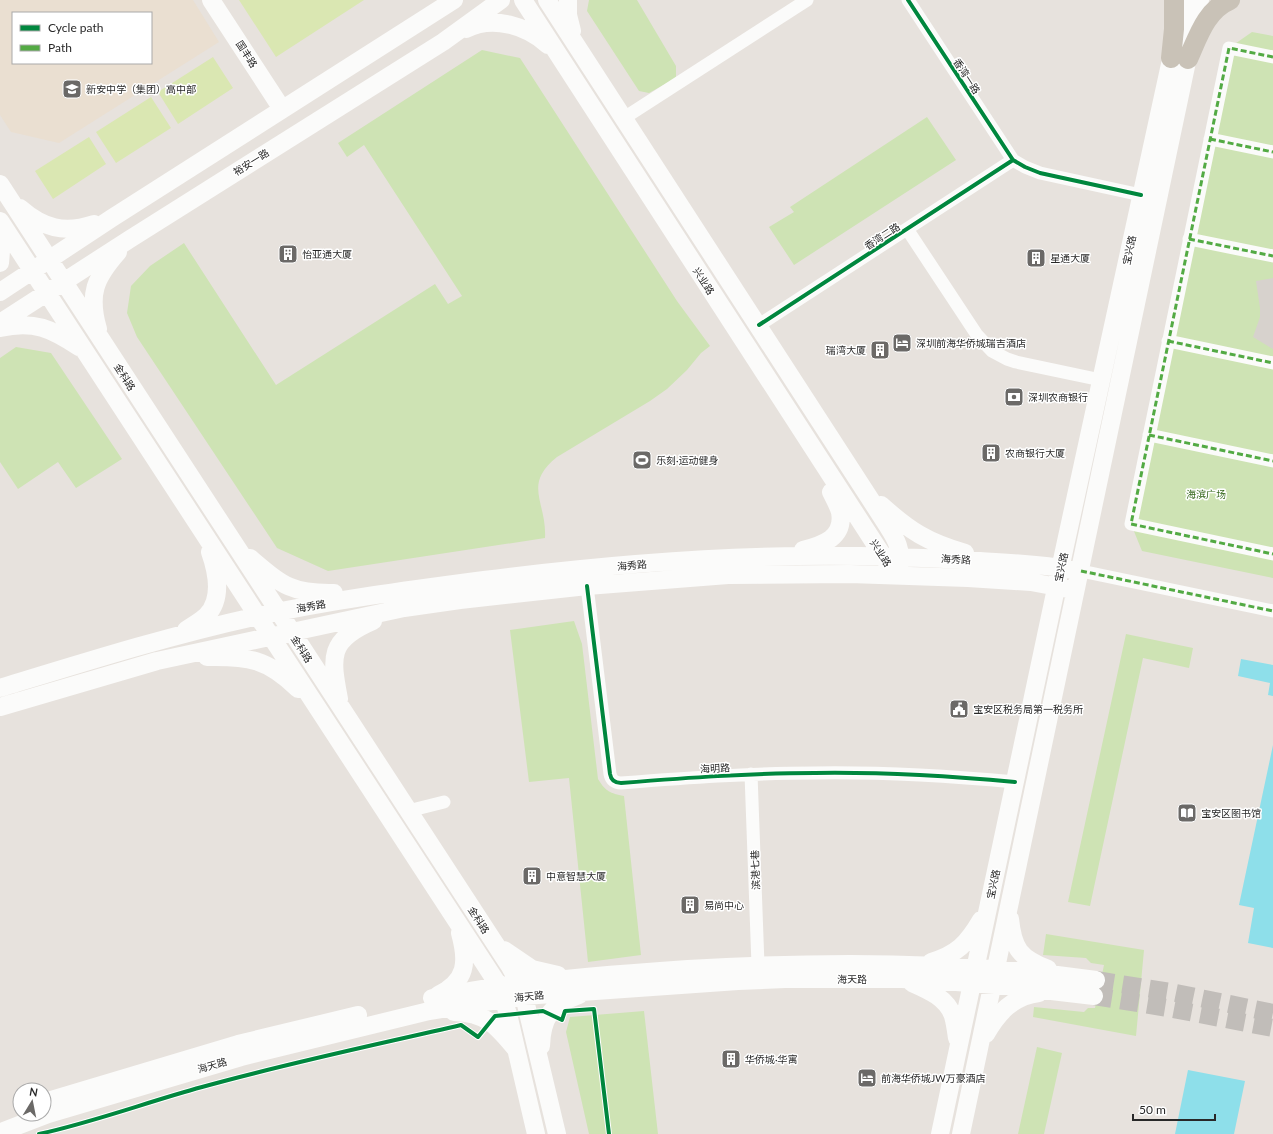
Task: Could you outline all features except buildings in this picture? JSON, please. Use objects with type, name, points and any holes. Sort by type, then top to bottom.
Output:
[{"type":"main road","name":"国丰路","points":[[211,0],[282,109]]},
{"type":"main road","points":[[428,16],[446,0]]},
{"type":"main road","points":[[0,292],[48,259],[454,0]]},
{"type":"main road","name":"裕安一路","points":[[0,323],[130,239],[443,42],[501,0]]},
{"type":"main road","name":"兴业路","points":[[523,0],[895,575]]},
{"type":"main road","name":"兴业路","points":[[547,0],[759,325],[866,491],[897,542],[901,557],[895,575]]},
{"type":"main road","points":[[568,0],[568,15],[576,44]]},
{"type":"main road","points":[[1174,0],[1174,30],[1180,58]]},
{"type":"main road","name":"宝兴路","points":[[961,1134],[1081,571],[1180,58],[1184,0]]},
{"type":"main road","name":"宝兴路","points":[[940,1134],[1141,195],[1180,58],[1200,0]]},
{"type":"main road","points":[[1180,58],[1209,16],[1221,5],[1230,0]]},
{"type":"main road","points":[[443,42],[468,27],[484,23],[500,23],[521,28],[532,33],[560,57]]},
{"type":"main road","points":[[4,190],[36,220],[46,226],[70,230],[112,218]]},
{"type":"main road","name":"金科路","points":[[4,190],[494,942],[522,990],[557,1134]]},
{"type":"main road","name":"金科路","points":[[0,221],[203,530],[501,992],[536,1134]]},
{"type":"main road","points":[[0,236],[0,262]]},
{"type":"main road","points":[[102,341],[95,319],[95,288],[104,269],[130,239]]},
{"type":"main road","points":[[0,328],[18,325],[38,326],[54,331],[84,350]]},
{"type":"main road","points":[[776,556],[825,543],[836,534],[839,527],[840,512],[825,480],[817,456]]},
{"type":"main road","points":[[866,491],[906,526],[925,538],[946,547],[999,562]]},
{"type":"main road","points":[[175,636],[204,618],[212,608],[215,601],[217,584],[216,573],[203,530]]},
{"type":"main road","points":[[237,547],[282,584],[302,592],[393,592]]},
{"type":"main road","name":"海秀路","points":[[0,687],[175,636],[305,606],[393,592],[543,572],[711,558],[814,555],[883,556],[1035,564],[1081,571]]},
{"type":"main road","name":"海秀路","points":[[0,707],[157,660],[404,608],[460,600],[587,586],[728,575],[790,574],[895,575],[975,578],[1031,582],[1076,590]]},
{"type":"main road","points":[[341,708],[333,664],[337,647],[351,632],[367,623],[404,608]]},
{"type":"main road","points":[[157,660],[229,657],[241,657],[252,660],[266,665],[281,674],[320,711]]},
{"type":"main road","points":[[925,964],[942,958],[960,948],[973,934],[988,907]]},
{"type":"main road","points":[[979,1047],[992,1024],[1006,1006],[1016,1000],[1058,983],[1019,952],[1015,946],[1011,933],[1009,910]]},
{"type":"main road","points":[[430,1005],[456,983],[463,970],[463,948],[456,921]]},
{"type":"main road","points":[[494,942],[517,960],[532,969],[548,974],[588,976]]},
{"type":"main road","name":"海天路","points":[[522,990],[588,976],[758,965],[853,964],[925,964],[973,975],[1095,988]]},
{"type":"main road","name":"海天路","points":[[52,1100],[238,1044],[321,1023],[501,992],[522,990],[601,990],[785,979],[902,979],[973,975]]},
{"type":"main road","points":[[902,979],[927,989],[945,1003],[953,1015],[959,1044]]},
{"type":"main road","points":[[540,1061],[543,1025],[549,1013],[566,1000],[578,995],[601,990]]},
{"type":"main road","points":[[430,1005],[479,1016],[496,1026],[517,1052]]},
{"type":"main road","name":"海天路","points":[[4,1133],[48,1114],[241,1057],[430,1005]]},
{"type":"main road","name":"海天路","points":[[4,1133],[13,1122]]},
{"type":"street","points":[[624,118],[808,0]]},
{"type":"street","name":"香湾一路","points":[[908,0],[1014,160]]},
{"type":"street","points":[[1273,57],[1229,48],[1131,524],[1273,554]]},
{"type":"street","points":[[1210,139],[1273,152]]},
{"type":"street","points":[[1014,160],[1025,167],[1040,173],[1141,195]]},
{"type":"street","name":"香湾二路","points":[[759,325],[1014,160]]},
{"type":"street","points":[[907,229],[977,335],[992,351],[1016,362],[1101,380]]},
{"type":"street","points":[[1189,239],[1273,256]]},
{"type":"street","points":[[1168,341],[1273,363]]},
{"type":"street","points":[[1149,435],[1273,461]]},
{"type":"street","name":"海秀路","points":[[1081,571],[1273,611]]},
{"type":"street","name":"海明路","points":[[587,586],[611,777],[614,782],[621,783],[751,774],[851,773],[1015,782]]},
{"type":"street","name":"滨港七巷","points":[[751,774],[758,965]]},
{"type":"street","points":[[408,811],[444,802]]},
{"type":"shaded area","name":"新安中学（集团）高中部","points":[[0,0],[193,0],[219,42],[59,143],[11,132],[0,115]]},
{"type":"shaded area","points":[[1273,278],[1273,349],[1253,337],[1260,317],[1256,281]]},
{"type":"green space","points":[[239,0],[364,0],[276,57]]},
{"type":"green space","points":[[589,0],[637,0],[676,66],[676,78],[649,93],[639,91],[587,11]]},
{"type":"green space","name":"海滨广场","points":[[1252,32],[1273,36],[1273,578],[1142,551],[1131,524],[1229,48]]},
{"type":"green space","points":[[482,50],[520,58],[677,301],[710,346],[701,353],[687,370],[667,389],[650,401],[557,457],[547,467],[541,476],[538,485],[545,525],[545,538],[328,571],[277,548],[137,337],[127,313],[131,286],[150,266],[184,243],[276,385],[435,284],[448,304],[462,296],[364,145],[347,157],[338,143]]},
{"type":"green space","points":[[213,57],[233,88],[178,124],[158,92]]},
{"type":"green space","points":[[151,97],[171,128],[116,163],[96,132]]},
{"type":"green space","points":[[927,117],[956,160],[794,265],[769,227],[794,212],[790,207]]},
{"type":"green space","points":[[89,137],[106,164],[53,199],[35,171]]},
{"type":"green space","points":[[16,347],[51,353],[122,459],[76,488],[58,462],[18,489],[0,462],[0,358]]},
{"type":"green space","points":[[574,621],[582,644],[598,779],[603,787],[609,791],[624,796],[641,955],[588,962],[569,778],[529,782],[510,630]]},
{"type":"green space","points":[[1126,634],[1193,648],[1189,668],[1143,658],[1090,906],[1068,902]]},
{"type":"green space","points":[[1046,934],[1144,950],[1136,1036],[1033,1017],[1034,1007],[1084,1012],[1088,1008],[1095,1008],[1104,965],[1091,963],[1086,958],[1043,955]]},
{"type":"green space","points":[[644,1011],[658,1134],[589,1134],[566,1032],[570,1017]]},
{"type":"green space","points":[[1037,1047],[1062,1053],[1044,1134],[1018,1134]]},
{"type":"water","points":[[1241,659],[1273,665],[1273,696],[1268,695],[1270,683],[1238,676]]},
{"type":"water","points":[[1273,745],[1273,948],[1248,943],[1254,908],[1239,905]]},
{"type":"water","points":[[1188,1070],[1245,1081],[1234,1134],[1175,1134]]},
{"type":"tunnel","points":[[1096,980],[1171,992],[1273,1013]]},
{"type":"tunnel","points":[[1094,996],[1168,1008],[1273,1028]]},
{"type":"marked path","points":[[1273,57],[1229,48],[1131,524],[1273,554]]},
{"type":"marked path","points":[[1210,139],[1273,152]]},
{"type":"marked path","points":[[1189,239],[1273,256]]},
{"type":"marked path","points":[[1168,341],[1273,363]]},
{"type":"marked path","points":[[1149,435],[1273,461]]},
{"type":"marked path","points":[[1081,571],[1273,611]]},
{"type":"cycle path","points":[[908,0],[1013,160],[1040,173],[1141,195]]},
{"type":"cycle path","points":[[759,325],[1013,160]]},
{"type":"cycle path","points":[[587,586],[610,774],[611,778],[615,782],[621,783],[791,773],[915,775],[1015,782]]},
{"type":"cycle path","points":[[39,1134],[80,1124],[234,1078],[461,1025],[478,1037],[495,1016],[543,1011],[562,1020],[565,1011],[594,1009],[609,1134]]},
{"type":"place","name":"新安中学（集团）高中部","points":[[72,89]]},
{"type":"place","name":"怡亚通大厦","points":[[288,254]]},
{"type":"place","name":"星通大厦","points":[[1036,258]]},
{"type":"place","name":"深圳前海华侨城瑞吉酒店","points":[[902,343]]},
{"type":"place","name":"瑞湾大厦","points":[[880,350]]},
{"type":"place","name":"深圳农商银行","points":[[1014,397]]},
{"type":"place","name":"农商银行大厦","points":[[991,453]]},
{"type":"place","name":"乐刻·运动健身","points":[[642,460]]},
{"type":"place","name":"宝安区税务局第一税务所","points":[[959,709]]},
{"type":"place","name":"宝安区图书馆","points":[[1187,813]]},
{"type":"place","name":"中意智慧大厦","points":[[532,876]]},
{"type":"place","name":"易尚中心","points":[[690,905]]},
{"type":"place","name":"华侨城·华寓","points":[[731,1059]]},
{"type":"place","name":"前海华侨城JW万豪酒店","points":[[867,1078]]}]
